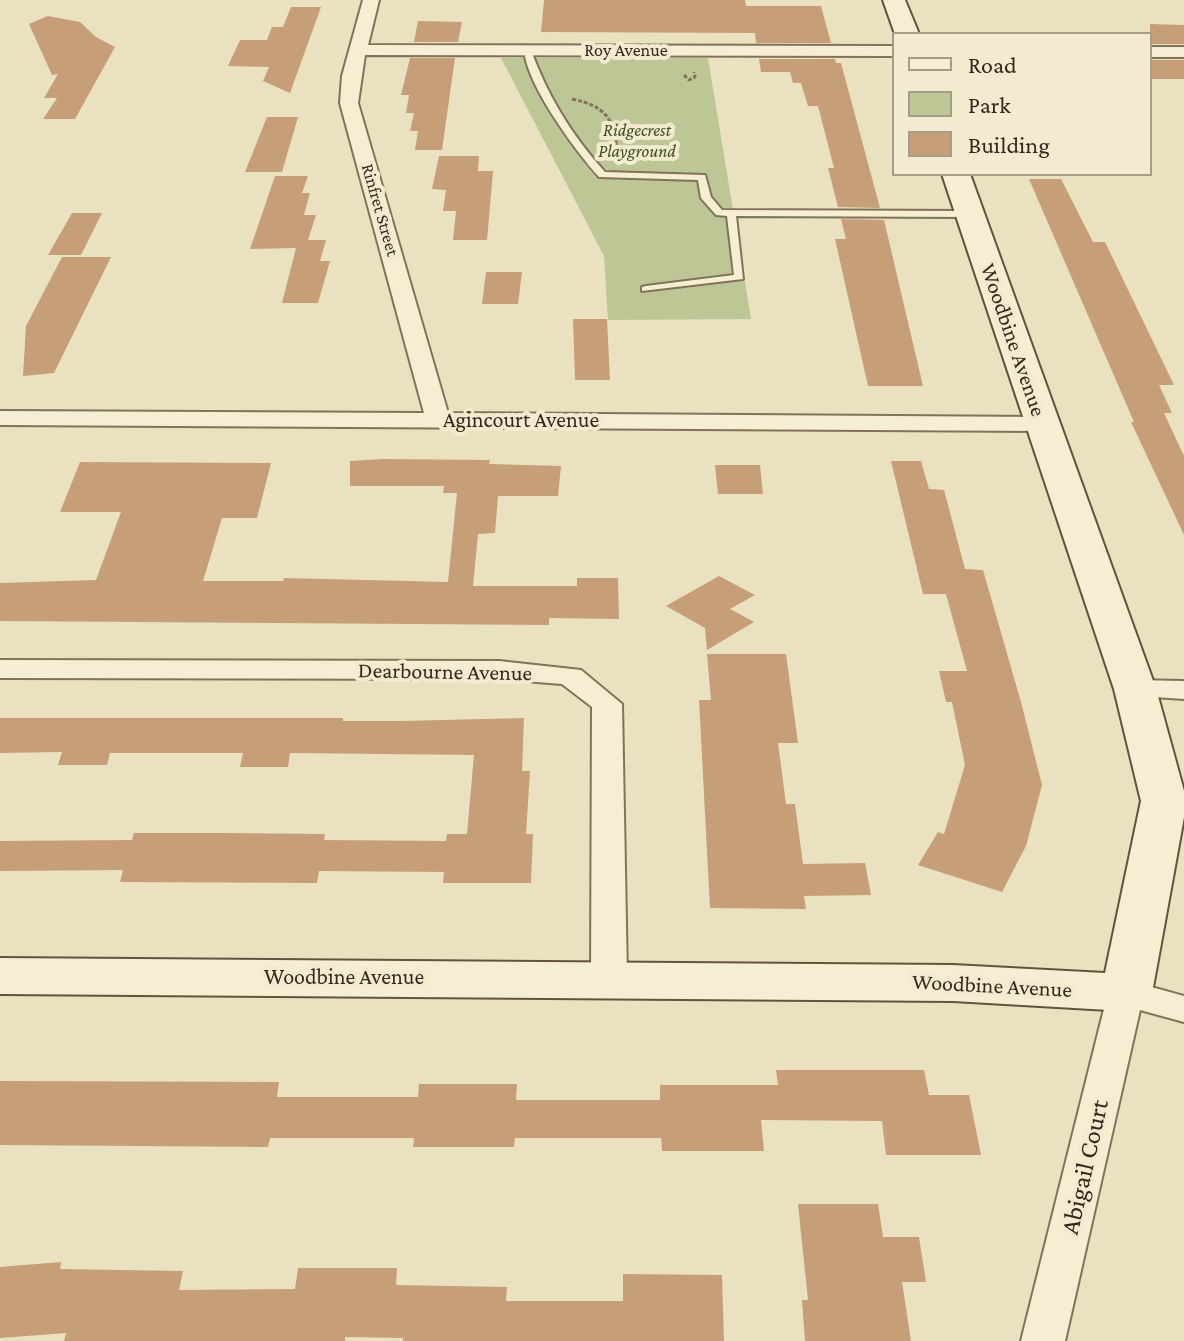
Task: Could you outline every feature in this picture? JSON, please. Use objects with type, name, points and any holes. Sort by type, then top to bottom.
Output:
[{"type":"street","name":"Rinfret Street","points":[[371,0],[349,103],[438,420]]},
{"type":"street","points":[[894,0],[906,32]]},
{"type":"street","name":"Roy Avenue","points":[[358,50],[892,51]]},
{"type":"street","points":[[1152,52],[1184,52]]},
{"type":"street","name":"Woodbine Avenue","points":[[0,976],[609,978],[953,983],[1126,993],[1164,801],[1135,689],[957,176]]},
{"type":"street","name":"Agincourt Avenue","points":[[0,418],[1042,424]]},
{"type":"street","name":"Dearbourne Avenue","points":[[0,669],[499,670],[570,676],[607,704],[609,978]]},
{"type":"street","points":[[1135,689],[1184,690]]},
{"type":"street","points":[[1126,993],[1184,1009]]},
{"type":"street","name":"Abigail Court","points":[[1043,1341],[1126,993]]},
{"type":"lane","points":[[527,50],[533,72],[584,157],[602,175],[702,177],[706,198],[719,213],[969,214]]},
{"type":"lane","points":[[646,289],[739,277],[731,213]]},
{"type":"path","points":[[550,98],[583,100],[607,111],[617,127],[617,162]]},
{"type":"green space","name":"Ridgecrest Playground","points":[[501,58],[708,58],[751,319],[608,320],[604,256]]},
{"type":"building","points":[[544,0],[745,0],[746,6],[821,6],[831,43],[756,43],[755,33],[541,32]]},
{"type":"building","points":[[291,7],[321,7],[290,93],[263,81],[269,67],[228,66],[240,40],[267,40],[272,27],[283,27]]},
{"type":"building","points":[[48,16],[80,22],[96,37],[115,47],[75,119],[43,119],[57,98],[44,98],[58,74],[52,75],[29,24]]},
{"type":"building","points":[[418,21],[462,22],[458,42],[414,42]]},
{"type":"building","points":[[1150,24],[1184,25],[1184,44],[1152,44]]},
{"type":"building","points":[[410,58],[455,58],[442,150],[415,150],[418,131],[410,131],[414,113],[406,113],[409,95],[401,95]]},
{"type":"building","points":[[759,59],[835,59],[836,63],[841,63],[880,208],[838,207],[828,168],[834,168],[818,106],[808,106],[801,83],[793,83],[790,72],[761,72]]},
{"type":"building","points":[[1152,60],[1184,60],[1184,79],[1152,79]]},
{"type":"building","points":[[267,117],[298,117],[282,172],[245,172]]},
{"type":"building","points":[[439,156],[479,156],[478,171],[493,171],[487,240],[453,240],[456,211],[443,211],[446,190],[432,189]]},
{"type":"building","points":[[275,176],[308,176],[302,193],[310,193],[304,215],[316,215],[308,240],[326,240],[320,261],[330,261],[318,303],[282,303],[296,248],[250,249]]},
{"type":"building","points":[[1029,179],[1061,179],[1093,242],[1105,242],[1174,385],[1159,385],[1172,413],[1164,413],[1184,456],[1184,535],[1131,422],[1134,422]]},
{"type":"building","points":[[72,213],[102,213],[81,255],[48,255]]},
{"type":"building","points":[[841,219],[884,220],[923,386],[868,386],[835,239],[846,239]]},
{"type":"building","points":[[62,257],[111,257],[54,373],[23,376],[26,326]]},
{"type":"building","points":[[486,272],[522,272],[518,304],[482,304]]},
{"type":"building","points":[[573,319],[607,319],[610,380],[575,380]]},
{"type":"building","points":[[490,460],[489,464],[561,466],[558,496],[498,496],[495,533],[478,534],[473,586],[577,586],[577,578],[618,578],[619,619],[549,618],[549,625],[0,621],[0,583],[96,580],[121,512],[60,512],[80,462],[271,463],[257,518],[222,518],[203,581],[283,581],[284,578],[448,582],[457,493],[443,493],[444,486],[350,486],[350,461]]},
{"type":"building","points":[[891,461],[921,461],[929,489],[944,490],[965,569],[983,570],[1021,702],[1042,785],[1026,846],[1002,892],[918,865],[938,832],[944,834],[965,765],[952,702],[946,702],[939,671],[967,671],[946,594],[923,594]]},
{"type":"building","points":[[715,465],[760,465],[763,494],[718,494]]},
{"type":"building","points":[[719,576],[755,595],[730,609],[754,622],[707,650],[705,628],[666,606]]},
{"type":"building","points":[[707,654],[786,654],[798,743],[778,743],[786,804],[795,804],[803,864],[865,863],[871,895],[804,896],[806,909],[710,908],[699,700],[711,700]]},
{"type":"building","points":[[0,718],[343,718],[343,721],[402,721],[524,718],[522,771],[530,771],[526,834],[533,834],[531,883],[443,883],[444,872],[319,871],[317,883],[120,882],[123,870],[0,871],[0,841],[132,840],[134,833],[222,833],[325,834],[324,840],[446,841],[447,834],[467,834],[474,755],[290,753],[288,767],[240,767],[243,753],[110,753],[107,765],[58,765],[62,752],[0,753]]},
{"type":"building","points":[[776,1070],[924,1070],[929,1095],[969,1095],[981,1155],[886,1155],[882,1121],[761,1120],[764,1151],[662,1151],[661,1138],[515,1138],[514,1147],[413,1147],[414,1138],[270,1138],[268,1147],[0,1145],[0,1081],[279,1082],[277,1097],[418,1097],[419,1084],[517,1084],[516,1100],[660,1100],[660,1085],[778,1085]]},
{"type":"building","points":[[798,1204],[878,1204],[883,1237],[919,1237],[926,1282],[902,1282],[911,1341],[805,1341],[802,1300],[808,1300]]},
{"type":"building","points":[[61,1262],[60,1269],[183,1271],[179,1290],[295,1289],[298,1268],[397,1268],[396,1285],[507,1287],[506,1301],[623,1301],[623,1274],[722,1275],[724,1341],[403,1341],[403,1338],[345,1337],[345,1341],[64,1341],[66,1333],[0,1338],[0,1267]]}]
